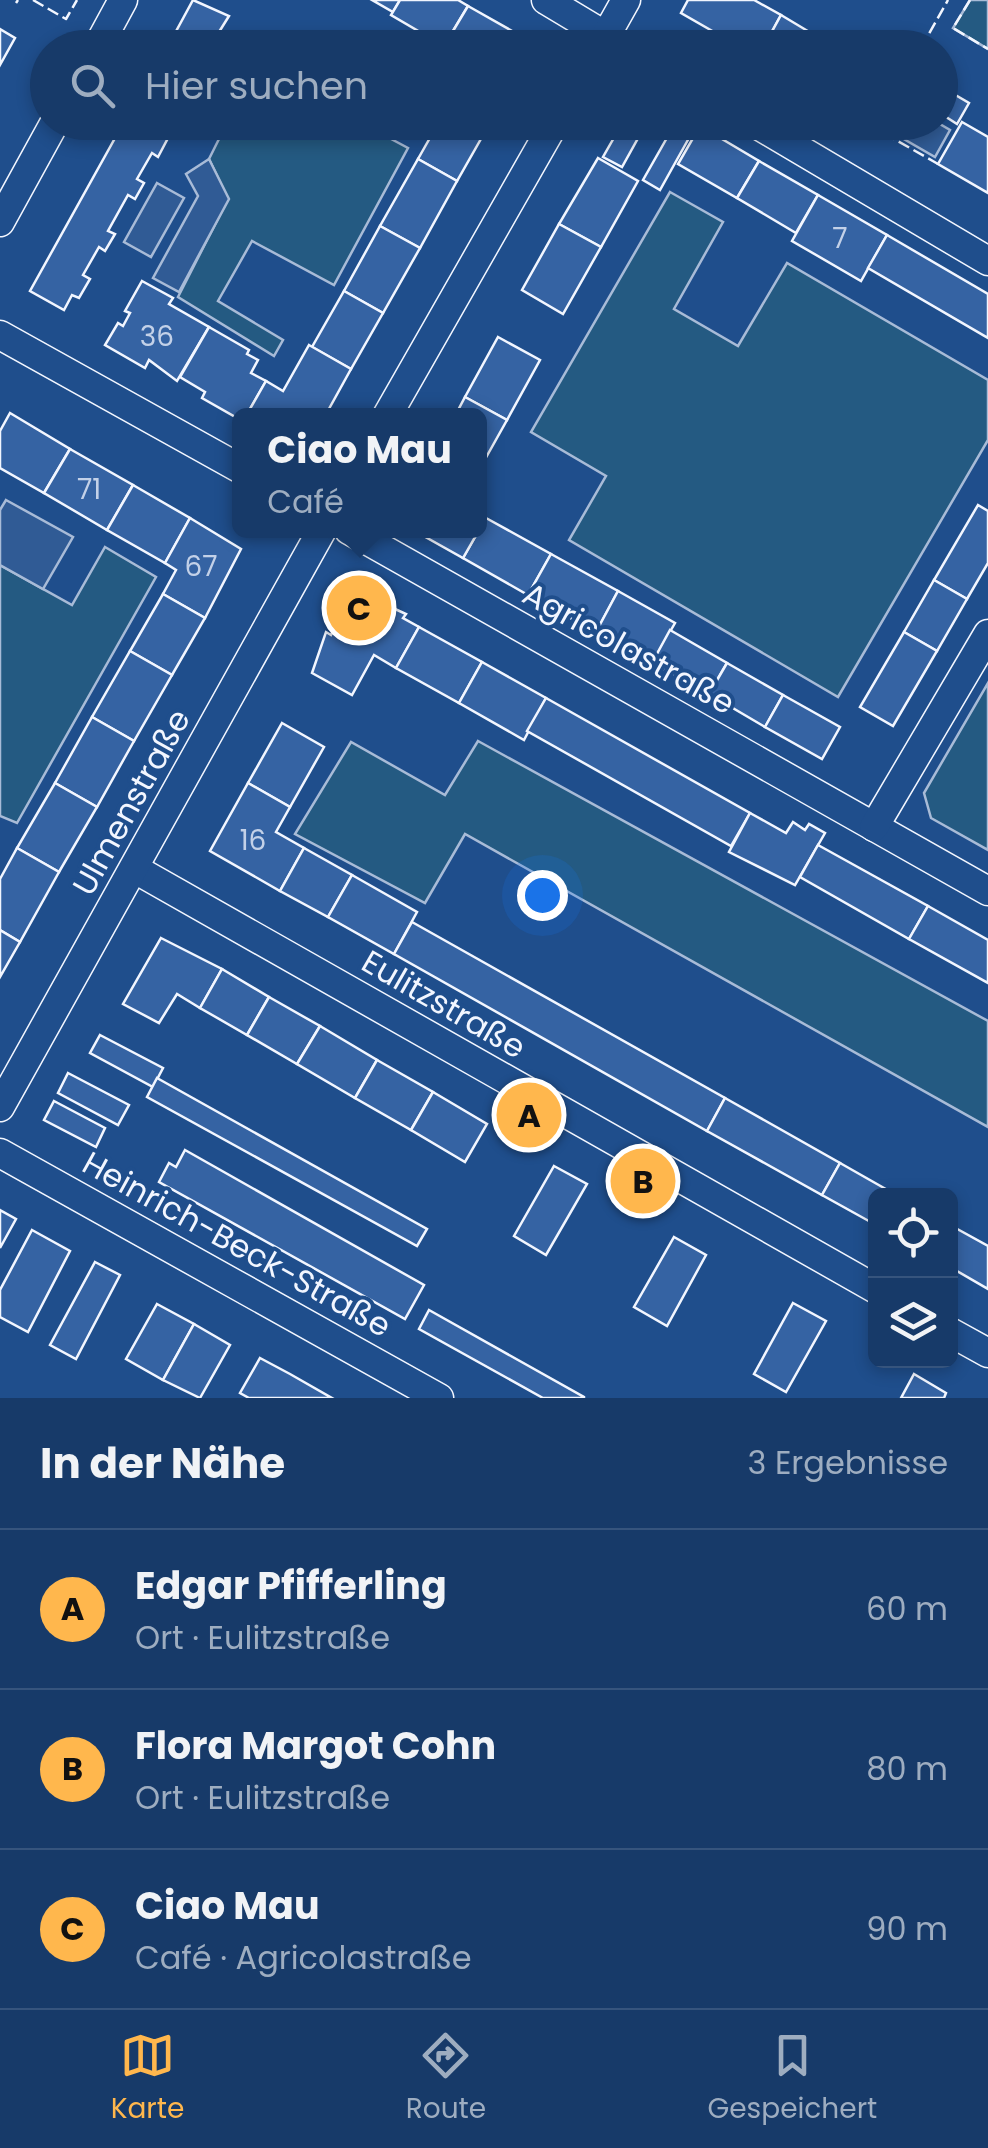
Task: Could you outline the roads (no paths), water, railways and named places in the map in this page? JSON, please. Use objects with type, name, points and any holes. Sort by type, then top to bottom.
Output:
[{"type":"street","points":[[107,30],[123,0]]},
{"type":"street","points":[[546,0],[590,30]]},
{"type":"street","points":[[615,30],[626,0]]},
{"type":"street","points":[[0,222],[45,140]]},
{"type":"street","points":[[393,408],[545,140]]},
{"type":"street","points":[[783,140],[988,261]]},
{"type":"street","points":[[0,335],[232,464]]},
{"type":"street","name":"Ulmenstraße","points":[[0,1107],[318,538]]},
{"type":"street","name":"Agricolastraße","points":[[363,538],[988,890]]},
{"type":"street","points":[[874,827],[988,634]]},
{"type":"street","name":"Eulitzstraße","points":[[135,869],[868,1285]]},
{"type":"street","name":"Heinrich-Beck-Straße","points":[[0,1153],[439,1398]]},
{"type":"street","points":[[958,1336],[988,1353]]},
{"type":"place","name":"Ciao Mau","points":[[359,608]]},
{"type":"place","name":"Edgar Pfifferling","points":[[529,1115]]},
{"type":"place","name":"Flora Margot Cohn","points":[[643,1181]]}]
